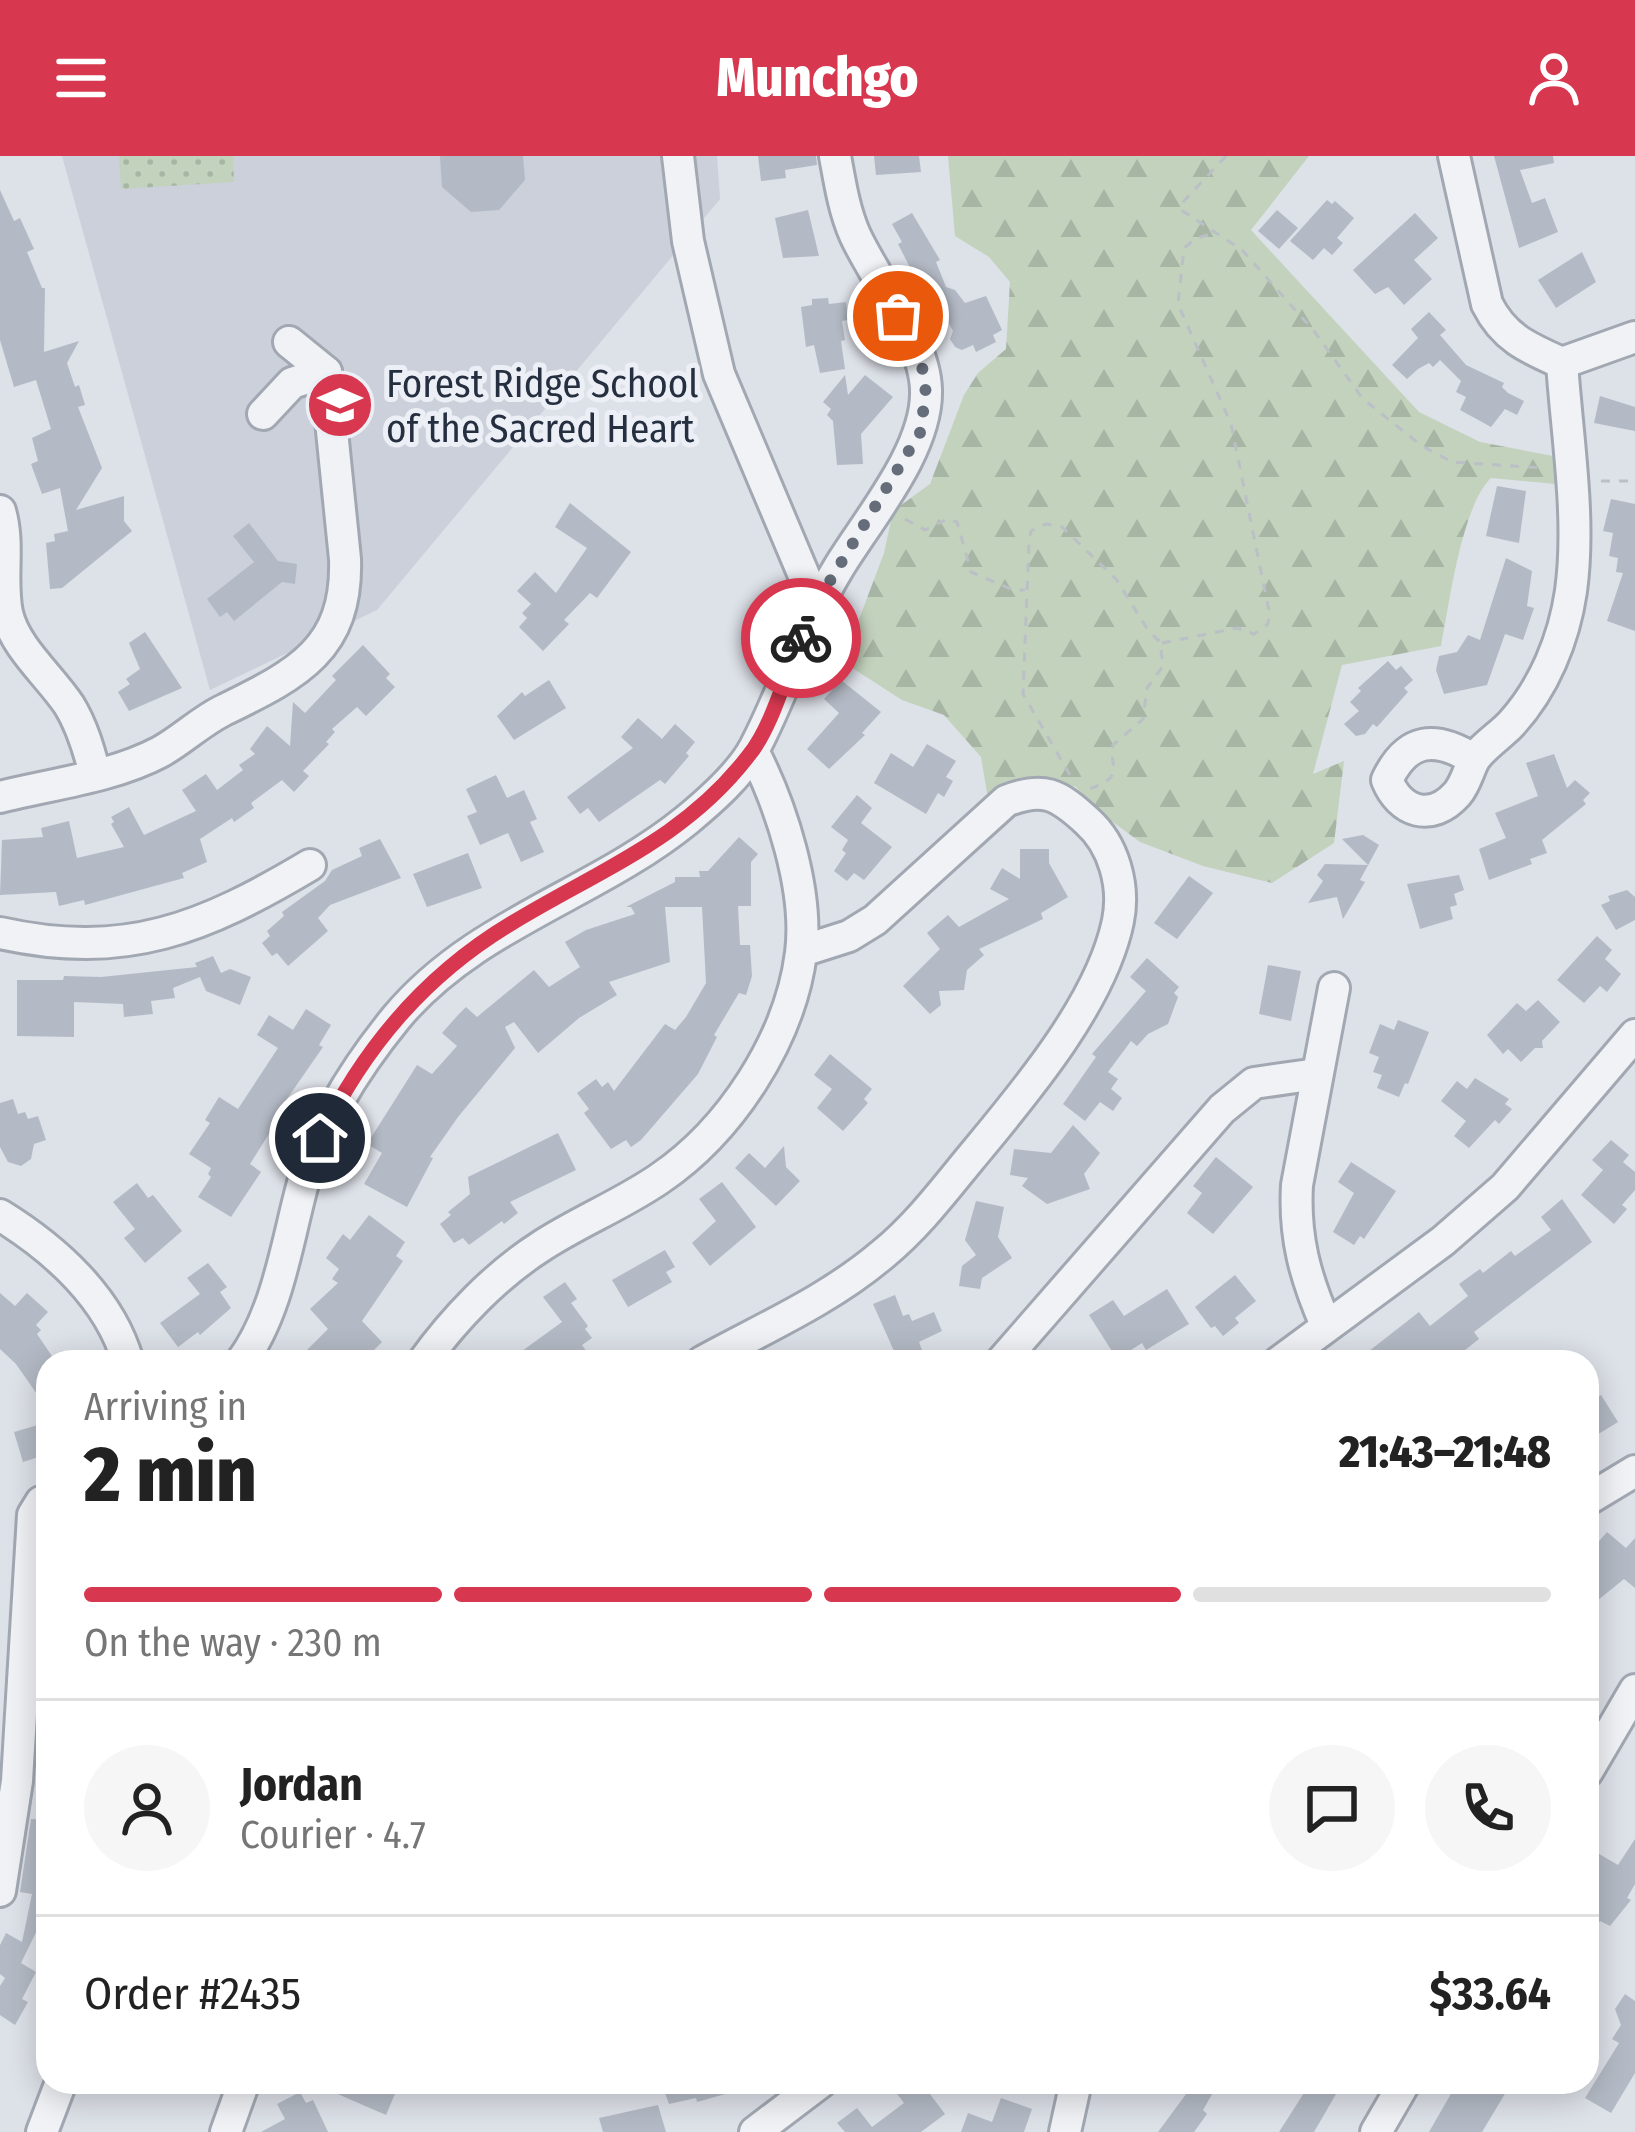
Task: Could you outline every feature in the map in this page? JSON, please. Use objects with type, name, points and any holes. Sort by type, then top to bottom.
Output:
[{"type":"street","points":[[678,156],[688,241],[719,374],[816,604]]},
{"type":"street","points":[[247,1350],[266,1311],[320,1138],[363,1060],[424,986],[512,922],[640,854],[688,819],[753,751],[816,604],[921,431],[926,385],[920,358],[854,233],[835,156]]},
{"type":"street","points":[[1454,156],[1487,304],[1497,324],[1511,338],[1562,363],[1635,337]]},
{"type":"street","points":[[0,796],[95,774],[161,752],[219,712],[262,695],[318,652],[335,628],[346,586],[326,372],[289,342]]},
{"type":"street","points":[[1474,759],[1519,715],[1554,656],[1564,626],[1582,477],[1562,363]]},
{"type":"street","points":[[263,414],[292,383],[326,372]]},
{"type":"street","points":[[0,511],[7,549],[7,612],[15,632],[70,707],[95,774]]},
{"type":"street","points":[[434,1350],[475,1303],[537,1249],[657,1180],[692,1154],[743,1092],[770,1048],[802,951],[799,901],[781,814],[753,751]]},
{"type":"street","points":[[725,1350],[809,1306],[883,1254],[915,1224],[1044,1068],[1078,1014],[1109,949],[1119,920],[1116,869],[1078,798],[1030,791],[1006,801],[875,920],[849,936],[802,951]]},
{"type":"street","points":[[0,933],[34,941],[81,943],[162,934],[212,919],[310,865]]},
{"type":"street","points":[[1326,1325],[1306,1279],[1295,1215],[1334,988]]},
{"type":"street","points":[[1294,1350],[1443,1240],[1504,1187],[1629,1056]]},
{"type":"street","points":[[1011,1350],[1222,1109],[1254,1083],[1317,1074]]},
{"type":"street","points":[[0,1215],[74,1271],[102,1307],[122,1350]]},
{"type":"street","points":[[1599,1493],[1635,1471]]},
{"type":"street","points":[[0,1891],[17,1781],[36,1509]]},
{"type":"street","points":[[1599,1752],[1635,1690]]},
{"type":"street","points":[[42,2132],[56,2094]]},
{"type":"street","points":[[226,2132],[240,2094]]},
{"type":"street","points":[[755,2132],[805,2094]]},
{"type":"street","points":[[1065,2132],[1079,2094]]},
{"type":"street","points":[[1376,2132],[1398,2094]]},
{"type":"path","points":[[1226,156],[1181,210],[1241,250],[1314,331],[1363,399],[1421,446],[1453,462],[1635,482]]},
{"type":"path","points":[[1160,642],[1238,628],[1254,634],[1267,625],[1270,616],[1231,424],[1178,304],[1181,255],[1186,245],[1215,234]]},
{"type":"path","points":[[902,518],[925,530],[947,519],[957,522],[971,572],[1013,590],[1027,589]]},
{"type":"path","points":[[1046,524],[1062,527],[1116,579],[1160,642],[1162,666],[1147,688],[1143,719],[1113,746],[1116,768],[1078,798],[1023,694],[1031,532],[1046,524]]},
{"type":"shaded area","name":"Forest Ridge School of the Sacred Heart","points":[[62,156],[717,156],[720,199],[377,610],[210,690]]},
{"type":"green space","points":[[119,156],[233,156],[234,182],[121,189]]},
{"type":"green space","points":[[948,156],[1309,156],[1251,230],[1419,412],[1480,442],[1558,457],[1555,484],[1491,478],[1481,491],[1458,557],[1441,646],[1342,665],[1313,774],[1344,761],[1334,843],[1272,883],[1203,866],[1140,842],[1076,787],[1036,776],[988,799],[981,757],[944,715],[902,700],[843,662],[884,553],[893,511],[930,484],[964,395],[978,373],[1006,349],[1010,282],[989,257],[955,236]]},
{"type":"building","points":[[440,156],[523,156],[525,180],[499,210],[471,212],[442,187]]},
{"type":"building","points":[[758,156],[816,156],[817,165],[785,170],[786,178],[761,181]]},
{"type":"building","points":[[874,156],[919,156],[921,172],[876,175]]},
{"type":"building","points":[[1494,156],[1553,156],[1554,163],[1520,170],[1532,203],[1545,198],[1558,232],[1519,248]]},
{"type":"building","points":[[0,190],[14,221],[20,218],[34,249],[27,252],[45,288],[44,352],[79,341],[67,363],[75,387],[79,385],[85,405],[78,407],[102,468],[76,510],[124,496],[124,521],[132,531],[62,588],[50,589],[46,543],[55,541],[54,534],[68,531],[60,488],[42,494],[31,464],[38,461],[32,438],[51,429],[36,380],[14,387],[0,340]]},
{"type":"building","points":[[1327,200],[1335,201],[1354,218],[1337,238],[1343,243],[1332,255],[1324,248],[1313,260],[1290,241]]},
{"type":"building","points":[[808,210],[819,256],[783,258],[775,218]]},
{"type":"building","points":[[1277,210],[1298,228],[1279,249],[1258,231]]},
{"type":"building","points":[[912,213],[940,260],[936,262],[946,287],[965,303],[986,296],[1002,330],[993,335],[996,342],[976,352],[973,345],[962,350],[955,347],[943,312],[938,314],[927,288],[922,291],[898,244],[902,242],[892,224]]},
{"type":"building","points":[[1415,213],[1438,238],[1414,260],[1432,279],[1404,305],[1388,287],[1375,294],[1353,270]]},
{"type":"building","points":[[1582,252],[1596,282],[1556,308],[1538,280]]},
{"type":"building","points":[[828,298],[829,304],[846,302],[848,320],[842,321],[845,340],[841,341],[845,369],[820,373],[814,345],[806,347],[801,307],[812,305],[812,299]]},
{"type":"building","points":[[1429,312],[1446,330],[1440,335],[1466,365],[1504,383],[1508,393],[1524,401],[1517,415],[1505,409],[1491,427],[1460,410],[1466,397],[1456,392],[1461,381],[1440,360],[1407,379],[1392,365],[1418,338],[1411,329]]},
{"type":"building","points":[[845,375],[848,395],[865,375],[893,397],[861,434],[863,464],[837,465],[833,421],[827,415],[831,409],[823,402]]},
{"type":"building","points":[[1600,396],[1635,407],[1635,431],[1594,423]]},
{"type":"building","points":[[1497,486],[1526,491],[1519,543],[1486,536]]},
{"type":"building","points":[[1611,499],[1635,504],[1635,631],[1607,621],[1623,573],[1616,572],[1618,558],[1609,556],[1613,533],[1603,531]]},
{"type":"building","points":[[570,503],[631,552],[597,598],[590,593],[543,651],[519,627],[527,618],[522,613],[531,604],[517,591],[535,572],[556,593],[587,548],[555,527]]},
{"type":"building","points":[[249,523],[278,561],[297,564],[295,584],[282,582],[234,621],[227,612],[220,617],[207,599],[254,562],[233,536]]},
{"type":"building","points":[[1506,558],[1532,571],[1527,606],[1534,608],[1523,640],[1505,634],[1487,685],[1444,694],[1436,670],[1439,656],[1457,652],[1468,635],[1480,640]]},
{"type":"building","points":[[145,632],[182,688],[129,711],[118,692],[140,669],[129,643]]},
{"type":"building","points":[[363,645],[390,674],[386,678],[395,687],[366,716],[357,707],[332,729],[329,744],[303,771],[309,776],[294,792],[282,780],[251,803],[254,808],[200,839],[207,862],[182,873],[184,878],[85,905],[84,900],[59,906],[56,892],[0,895],[2,840],[43,837],[41,828],[69,821],[77,858],[124,847],[111,817],[129,807],[144,835],[196,811],[182,790],[206,774],[217,790],[243,770],[239,765],[255,754],[250,749],[267,726],[290,746],[293,702],[305,713]]},
{"type":"building","points":[[1388,661],[1396,670],[1401,666],[1413,680],[1404,688],[1408,692],[1377,727],[1373,724],[1356,736],[1344,724],[1359,711],[1350,702],[1361,691],[1358,688]]},
{"type":"building","points":[[549,680],[566,708],[514,740],[497,716],[522,692],[525,696]]},
{"type":"building","points":[[841,680],[881,712],[862,733],[865,735],[829,769],[807,749],[839,713],[824,699]]},
{"type":"building","points":[[638,718],[662,739],[675,724],[695,742],[686,753],[689,756],[665,784],[660,780],[599,822],[588,808],[580,814],[567,797],[633,748],[621,737]]},
{"type":"building","points":[[927,744],[956,761],[946,777],[953,781],[944,797],[938,793],[926,814],[874,783],[891,753],[913,767]]},
{"type":"building","points":[[1554,754],[1567,788],[1575,780],[1590,793],[1583,800],[1586,804],[1542,840],[1547,853],[1530,859],[1532,864],[1489,880],[1479,849],[1506,838],[1495,813],[1538,796],[1526,763]]},
{"type":"building","points":[[496,775],[507,798],[524,790],[537,819],[530,822],[544,852],[521,862],[508,833],[480,845],[467,816],[477,812],[466,789]]},
{"type":"building","points":[[857,795],[872,808],[861,823],[892,847],[864,880],[854,873],[847,881],[834,871],[848,840],[831,827]]},
{"type":"building","points":[[1363,835],[1379,845],[1343,919],[1337,897],[1308,903],[1323,881],[1317,875],[1325,864],[1368,865],[1342,839]]},
{"type":"building","points":[[739,837],[758,854],[751,862],[751,906],[738,906],[740,945],[750,945],[752,976],[746,995],[739,993],[698,1074],[641,1140],[631,1147],[626,1140],[611,1149],[584,1113],[589,1109],[577,1093],[596,1079],[602,1087],[608,1082],[614,1091],[665,1024],[675,1030],[686,1017],[706,983],[702,907],[665,907],[670,962],[609,982],[617,995],[579,1018],[538,1053],[514,1022],[505,1027],[515,1048],[430,1157],[407,1207],[364,1184],[382,1153],[367,1144],[417,1065],[432,1074],[457,1046],[442,1033],[466,1007],[477,1017],[534,970],[549,987],[580,967],[565,942],[635,914],[626,907],[675,882],[675,877],[700,877],[699,871],[708,871]]},
{"type":"building","points":[[380,839],[401,878],[330,905],[318,918],[328,931],[288,966],[277,953],[272,956],[262,943],[270,936],[267,931],[284,916],[282,912],[325,881],[332,870],[362,856],[359,848]]},
{"type":"building","points":[[1020,849],[1049,849],[1049,863],[1068,897],[1041,913],[1043,919],[979,949],[984,955],[967,970],[964,990],[939,991],[941,1005],[930,1014],[903,986],[940,949],[927,933],[948,915],[959,927],[1009,899],[990,889],[1002,868],[1020,879]]},
{"type":"building","points":[[468,853],[482,888],[427,907],[413,874]]},
{"type":"building","points":[[1459,875],[1464,890],[1454,894],[1453,919],[1420,929],[1407,884]]},
{"type":"building","points":[[1189,876],[1213,893],[1177,939],[1154,923]]},
{"type":"building","points":[[1627,890],[1635,897],[1635,920],[1616,930],[1601,905],[1610,901],[1608,896]]},
{"type":"building","points":[[1597,936],[1612,950],[1605,959],[1621,974],[1607,992],[1600,986],[1584,1003],[1557,980]]},
{"type":"building","points":[[213,956],[221,973],[230,969],[251,977],[240,1005],[206,991],[200,977],[173,988],[175,998],[151,1001],[153,1014],[124,1017],[123,1004],[74,1002],[74,1037],[17,1036],[17,980],[197,967],[195,963]]},
{"type":"building","points":[[1147,958],[1179,987],[1168,1024],[1137,1046],[1131,1041],[1108,1072],[1118,1079],[1111,1089],[1122,1098],[1113,1111],[1100,1102],[1085,1121],[1063,1104],[1096,1057],[1092,1054],[1146,991],[1130,977]]},
{"type":"building","points":[[1268,965],[1301,971],[1291,1021],[1259,1014]]},
{"type":"building","points":[[1538,1000],[1560,1022],[1542,1041],[1543,1048],[1535,1048],[1521,1062],[1508,1049],[1503,1054],[1487,1035],[1517,1003],[1526,1011]]},
{"type":"building","points":[[306,1009],[331,1025],[319,1045],[323,1047],[273,1119],[277,1121],[250,1164],[261,1172],[231,1217],[198,1197],[211,1177],[211,1168],[189,1154],[210,1123],[205,1120],[219,1097],[238,1109],[278,1048],[257,1035],[269,1015],[293,1030]]},
{"type":"building","points":[[1398,1020],[1429,1032],[1399,1097],[1377,1088],[1382,1075],[1373,1072],[1379,1057],[1369,1053],[1380,1024],[1394,1030]]},
{"type":"building","points":[[830,1054],[872,1089],[864,1099],[868,1103],[843,1131],[817,1108],[832,1089],[814,1075]]},
{"type":"building","points":[[1475,1078],[1509,1099],[1505,1104],[1512,1109],[1469,1148],[1454,1136],[1466,1121],[1441,1101],[1457,1081],[1467,1089]]},
{"type":"building","points":[[13,1099],[18,1114],[25,1112],[28,1119],[38,1116],[46,1140],[34,1144],[31,1159],[21,1166],[8,1162],[0,1147],[0,1103]]},
{"type":"building","points":[[1073,1125],[1100,1153],[1084,1174],[1090,1189],[1047,1204],[1022,1186],[1028,1178],[1010,1175],[1014,1149],[1051,1153]]},
{"type":"building","points":[[558,1133],[576,1170],[510,1202],[518,1213],[469,1245],[463,1238],[454,1243],[440,1224],[470,1194],[468,1177]]},
{"type":"building","points":[[1611,1140],[1629,1155],[1623,1162],[1635,1172],[1635,1190],[1614,1224],[1581,1195],[1603,1170],[1592,1160]]},
{"type":"building","points":[[784,1146],[786,1167],[800,1181],[776,1206],[735,1168],[749,1153],[765,1168]]},
{"type":"building","points":[[1216,1157],[1253,1187],[1213,1234],[1187,1213],[1202,1193],[1193,1186]]},
{"type":"building","points":[[1351,1162],[1396,1191],[1364,1239],[1360,1236],[1354,1245],[1333,1232],[1354,1193],[1338,1182]]},
{"type":"building","points":[[722,1182],[756,1227],[710,1266],[692,1243],[716,1221],[699,1199]]},
{"type":"building","points":[[137,1183],[182,1231],[145,1263],[124,1238],[135,1229],[113,1202]]},
{"type":"building","points":[[1562,1199],[1592,1242],[1474,1332],[1479,1339],[1465,1350],[1370,1350],[1419,1312],[1430,1326],[1468,1296],[1459,1284],[1511,1251],[1515,1256],[1551,1230],[1541,1217]]},
{"type":"building","points":[[976,1201],[1004,1207],[998,1237],[1012,1258],[982,1278],[980,1289],[959,1286],[962,1266],[976,1255],[965,1240]]},
{"type":"building","points":[[369,1215],[405,1242],[396,1256],[403,1261],[362,1321],[382,1342],[374,1350],[307,1350],[328,1329],[310,1309],[338,1283],[332,1279],[339,1269],[326,1258],[343,1234],[350,1240]]},
{"type":"building","points":[[665,1250],[675,1267],[666,1272],[672,1282],[628,1307],[612,1280]]},
{"type":"building","points":[[208,1263],[227,1287],[220,1292],[231,1308],[178,1347],[160,1323],[200,1294],[187,1278]]},
{"type":"building","points":[[1235,1275],[1256,1301],[1235,1318],[1239,1323],[1223,1336],[1195,1307]]},
{"type":"building","points":[[565,1282],[577,1299],[571,1303],[592,1338],[582,1345],[586,1350],[524,1350],[562,1322],[543,1297]]},
{"type":"building","points":[[1167,1289],[1189,1324],[1146,1350],[1142,1343],[1131,1350],[1111,1350],[1089,1315],[1113,1300],[1124,1316]]},
{"type":"building","points":[[0,1293],[15,1306],[27,1293],[48,1312],[36,1325],[48,1350],[36,1350],[36,1393],[0,1349]]},
{"type":"building","points":[[895,1295],[903,1316],[909,1314],[912,1321],[934,1312],[942,1331],[919,1342],[922,1350],[894,1350],[873,1304]]},
{"type":"building","points":[[1599,1396],[1618,1422],[1599,1434]]},
{"type":"building","points":[[36,1426],[36,1458],[23,1462],[14,1432]]},
{"type":"building","points":[[1607,1532],[1626,1548],[1635,1538],[1635,1588],[1624,1579],[1599,1599],[1599,1541]]},
{"type":"building","points":[[31,1819],[36,1819],[36,1932],[21,1963],[36,1972],[22,1999],[28,2002],[15,2025],[0,2015],[0,1986],[5,1978],[0,1974],[0,1945],[6,1933],[22,1942],[32,1894],[20,1892]]},
{"type":"building","points":[[1635,1839],[1635,1884],[1627,1898],[1631,1900],[1610,1926],[1599,1923],[1599,1854],[1618,1865]]},
{"type":"building","points":[[1625,1994],[1635,2001],[1635,2073],[1611,2113],[1585,2098],[1599,2094],[1599,2075],[1619,2043],[1612,2039],[1621,2025],[1615,2009]]},
{"type":"building","points":[[296,2094],[306,2103],[313,2100],[328,2132],[261,2132],[285,2119],[277,2104]]},
{"type":"building","points":[[338,2094],[395,2094],[386,2115]]},
{"type":"building","points":[[665,2094],[725,2094],[697,2102],[696,2098],[669,2104]]},
{"type":"building","points":[[897,2094],[930,2094],[945,2114],[921,2132],[845,2132],[837,2123],[857,2108],[872,2127],[904,2103]]},
{"type":"building","points":[[1186,2094],[1212,2094],[1203,2110],[1207,2114],[1194,2132],[1158,2132]]},
{"type":"building","points":[[1303,2094],[1336,2094],[1314,2132],[1279,2132]]},
{"type":"building","points":[[1451,2094],[1505,2094],[1482,2132],[1429,2132]]},
{"type":"building","points":[[1001,2098],[1032,2109],[1024,2132],[961,2132],[968,2113],[992,2122]]},
{"type":"building","points":[[658,2105],[666,2132],[603,2132],[599,2118]]},
{"type":"way so far","points":[[801,638],[816,604],[921,431],[926,385],[920,358],[898,316]]},
{"type":"place","name":"Forest Ridge School of the Sacred Heart","points":[[340,405]]},
{"type":"route","points":[[320,1138],[363,1060],[424,986],[512,922],[640,854],[688,819],[728,780],[753,751],[801,638]]}]
